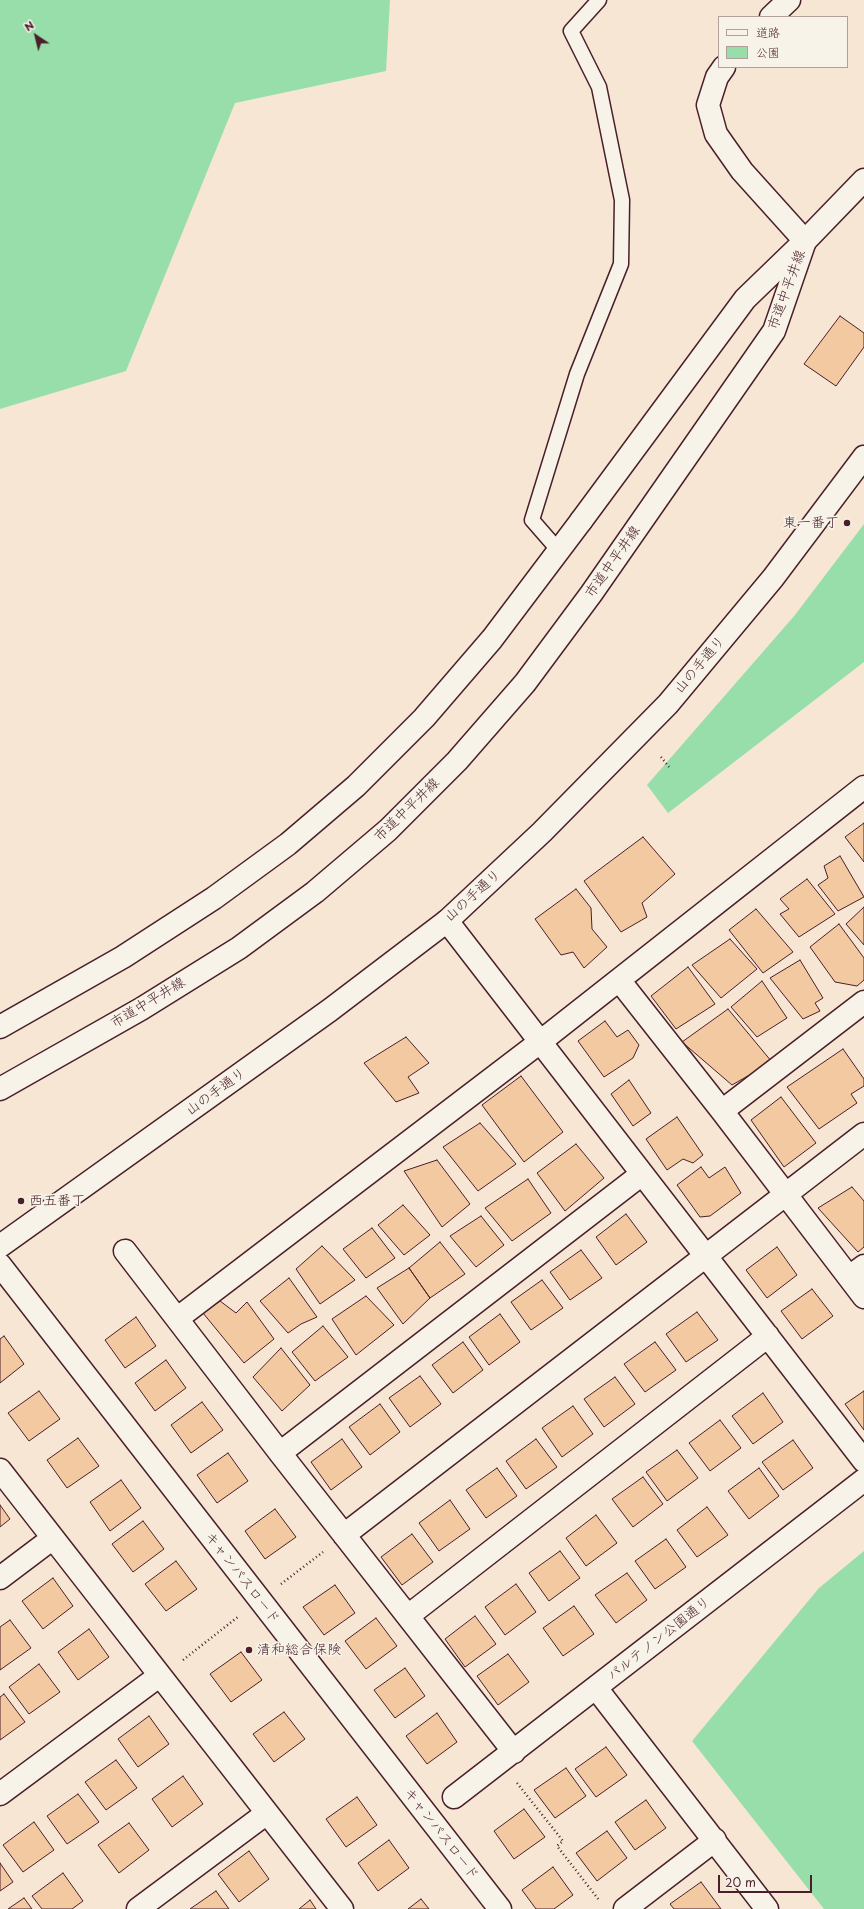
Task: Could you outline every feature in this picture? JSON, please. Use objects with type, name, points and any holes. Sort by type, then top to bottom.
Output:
[{"type":"main road","points":[[771,16],[789,0]]},
{"type":"main road","points":[[723,68],[717,77],[708,105],[716,134],[742,171],[805,241],[864,180]]},
{"type":"main road","name":"市道中平井線","points":[[0,1027],[123,957],[214,898],[288,844],[351,791],[424,718],[492,639],[745,299],[805,241]]},
{"type":"main road","name":"市道中平井線","points":[[0,1089],[141,1009],[239,948],[315,892],[388,830],[457,761],[525,683],[591,594],[774,331],[805,241]]},
{"type":"main road","name":"山の手通り","points":[[0,1246],[330,1010],[447,920],[542,832],[668,704],[773,578],[864,456]]},
{"type":"main road","points":[[178,1318],[540,1042],[864,787]]},
{"type":"main road","points":[[447,920],[864,1461]]},
{"type":"main road","points":[[619,980],[786,1195],[857,1272],[864,1297]]},
{"type":"main road","points":[[722,1111],[864,1002]]},
{"type":"main road","points":[[344,1535],[707,1257],[864,1134]]},
{"type":"main road","points":[[280,1453],[642,1174]]},
{"type":"main road","points":[[125,1251],[178,1318],[280,1453],[514,1752]]},
{"type":"main road","name":"キャンパスロード","points":[[0,1265],[500,1909]]},
{"type":"main road","points":[[408,1616],[768,1336]]},
{"type":"main road","points":[[0,1470],[53,1538],[168,1670],[266,1813],[342,1909]]},
{"type":"main road","name":"パルテノン公園通り","points":[[454,1797],[864,1480]]},
{"type":"main road","points":[[0,1578],[53,1538]]},
{"type":"main road","points":[[0,1794],[168,1670]]},
{"type":"main road","points":[[596,1688],[767,1909]]},
{"type":"main road","points":[[138,1909],[266,1813]]},
{"type":"main road","points":[[624,1909],[715,1840]]},
{"type":"lane","points":[[559,550],[532,520],[577,374],[621,264],[622,200],[599,87],[571,31],[599,0]]},
{"type":"path","points":[[661,757],[669,767]]},
{"type":"path","points":[[168,1670],[260,1601],[344,1535]]},
{"type":"path","points":[[517,1782],[563,1841],[557,1846],[602,1903]]},
{"type":"green space","points":[[0,0],[390,0],[386,71],[235,103],[126,371],[0,409]]},
{"type":"green space","points":[[864,524],[864,662],[668,813],[647,785],[795,615]]},
{"type":"green space","points":[[864,1551],[864,1909],[824,1909],[692,1741],[819,1588]]},
{"type":"building","points":[[840,316],[864,333],[864,347],[836,386],[804,364]]},
{"type":"building","points":[[864,823],[864,862],[845,837]]},
{"type":"building","points":[[643,837],[675,874],[642,903],[647,917],[621,932],[584,881]]},
{"type":"building","points":[[840,856],[864,897],[838,911],[818,885],[828,878],[824,866]]},
{"type":"building","points":[[807,879],[835,914],[799,937],[780,914],[789,909],[780,899]]},
{"type":"building","points":[[576,889],[591,908],[592,929],[607,947],[584,968],[573,952],[561,955],[535,919]]},
{"type":"building","points":[[864,907],[864,945],[846,924]]},
{"type":"building","points":[[756,909],[793,952],[763,973],[729,930]]},
{"type":"building","points":[[839,924],[864,958],[864,980],[857,986],[835,982],[810,947]]},
{"type":"building","points":[[730,939],[757,969],[721,998],[692,965]]},
{"type":"building","points":[[800,960],[823,998],[815,1003],[820,1011],[803,1019],[770,978]]},
{"type":"building","points":[[688,967],[715,1004],[676,1029],[651,996]]},
{"type":"building","points":[[762,981],[787,1018],[757,1037],[731,1007]]},
{"type":"building","points":[[728,1009],[772,1062],[732,1085],[682,1042]]},
{"type":"building","points":[[605,1021],[617,1037],[628,1030],[639,1045],[633,1058],[604,1077],[578,1041]]},
{"type":"building","points":[[406,1037],[429,1063],[408,1077],[419,1093],[396,1102],[364,1063]]},
{"type":"building","points":[[843,1049],[864,1079],[864,1086],[851,1094],[857,1103],[819,1129],[787,1087]]},
{"type":"building","points":[[521,1076],[563,1132],[524,1162],[482,1105]]},
{"type":"building","points":[[629,1080],[651,1113],[633,1126],[611,1094]]},
{"type":"building","points":[[781,1097],[816,1143],[784,1167],[751,1120]]},
{"type":"building","points":[[677,1117],[703,1155],[693,1163],[683,1159],[667,1170],[646,1139]]},
{"type":"building","points":[[480,1123],[516,1164],[478,1191],[443,1147]]},
{"type":"building","points":[[576,1144],[604,1178],[565,1211],[537,1173]]},
{"type":"building","points":[[437,1160],[470,1204],[442,1227],[404,1171]]},
{"type":"building","points":[[701,1167],[709,1178],[725,1167],[741,1193],[710,1216],[700,1217],[677,1185]]},
{"type":"building","points":[[528,1179],[551,1213],[512,1241],[485,1208]]},
{"type":"building","points":[[852,1187],[864,1201],[864,1247],[858,1252],[818,1208]]},
{"type":"building","points":[[403,1205],[430,1235],[404,1255],[378,1225]]},
{"type":"building","points":[[626,1214],[647,1242],[616,1265],[596,1237]]},
{"type":"building","points":[[481,1216],[504,1245],[476,1267],[450,1236]]},
{"type":"building","points":[[372,1228],[395,1258],[366,1278],[343,1249]]},
{"type":"building","points":[[440,1242],[465,1274],[430,1298],[409,1268]]},
{"type":"building","points":[[322,1246],[355,1280],[320,1304],[296,1269]]},
{"type":"building","points":[[777,1247],[797,1275],[767,1298],[746,1270]]},
{"type":"building","points":[[581,1250],[602,1278],[570,1300],[550,1272]]},
{"type":"building","points":[[409,1268],[430,1298],[403,1324],[377,1288]]},
{"type":"building","points":[[289,1278],[317,1317],[301,1324],[288,1333],[260,1301]]},
{"type":"building","points":[[542,1280],[563,1308],[531,1330],[511,1302]]},
{"type":"building","points":[[812,1289],[833,1316],[802,1339],[781,1311]]},
{"type":"building","points":[[366,1296],[394,1325],[356,1355],[332,1319]]},
{"type":"building","points":[[220,1301],[236,1313],[247,1302],[274,1339],[244,1363],[203,1313]]},
{"type":"building","points":[[697,1312],[718,1340],[686,1362],[666,1334]]},
{"type":"building","points":[[500,1314],[520,1342],[489,1365],[469,1337]]},
{"type":"building","points":[[136,1317],[156,1346],[125,1368],[105,1340]]},
{"type":"building","points":[[323,1326],[348,1357],[315,1381],[292,1352]]},
{"type":"building","points":[[4,1336],[24,1364],[0,1383],[0,1339]]},
{"type":"building","points":[[463,1342],[483,1370],[453,1393],[432,1365]]},
{"type":"building","points":[[655,1342],[676,1370],[645,1392],[624,1364]]},
{"type":"building","points":[[281,1348],[310,1385],[282,1411],[253,1377]]},
{"type":"building","points":[[166,1360],[186,1388],[155,1411],[135,1383]]},
{"type":"building","points":[[420,1376],[441,1404],[410,1427],[389,1398]]},
{"type":"building","points":[[615,1377],[635,1404],[604,1427],[584,1399]]},
{"type":"building","points":[[39,1391],[60,1419],[29,1441],[8,1413]]},
{"type":"building","points":[[864,1391],[864,1430],[845,1404]]},
{"type":"building","points":[[763,1393],[783,1422],[753,1444],[732,1416]]},
{"type":"building","points":[[202,1402],[223,1430],[191,1453],[171,1425]]},
{"type":"building","points":[[380,1404],[400,1432],[370,1455],[349,1427]]},
{"type":"building","points":[[573,1406],[593,1434],[562,1457],[542,1428]]},
{"type":"building","points":[[720,1420],[741,1448],[710,1471],[689,1443]]},
{"type":"building","points":[[78,1438],[99,1466],[67,1488],[47,1460]]},
{"type":"building","points":[[342,1439],[362,1467],[331,1490],[311,1462]]},
{"type":"building","points":[[536,1439],[557,1467],[526,1489],[506,1461]]},
{"type":"building","points":[[793,1440],[813,1468],[783,1490],[762,1462]]},
{"type":"building","points":[[677,1450],[698,1478],[667,1501],[646,1472]]},
{"type":"building","points":[[228,1453],[248,1481],[217,1503],[197,1475]]},
{"type":"building","points":[[497,1468],[517,1496],[486,1518],[466,1490]]},
{"type":"building","points":[[759,1468],[779,1496],[749,1519],[728,1491]]},
{"type":"building","points":[[643,1477],[663,1504],[633,1527],[612,1499]]},
{"type":"building","points":[[121,1480],[141,1508],[110,1531],[90,1502]]},
{"type":"building","points":[[450,1500],[470,1529],[439,1551],[419,1523]]},
{"type":"building","points":[[0,1505],[10,1519],[0,1527]]},
{"type":"building","points":[[707,1507],[728,1535],[697,1557],[677,1530]]},
{"type":"building","points":[[275,1509],[296,1537],[265,1559],[245,1531]]},
{"type":"building","points":[[596,1515],[617,1543],[586,1566],[566,1538]]},
{"type":"building","points":[[143,1521],[164,1549],[133,1572],[112,1544]]},
{"type":"building","points":[[412,1534],[433,1562],[402,1585],[381,1557]]},
{"type":"building","points":[[666,1539],[686,1567],[655,1589],[635,1561]]},
{"type":"building","points":[[560,1551],[580,1578],[549,1601],[529,1573]]},
{"type":"building","points":[[176,1561],[197,1589],[166,1611],[145,1584]]},
{"type":"building","points":[[627,1573],[647,1600],[616,1623],[595,1595]]},
{"type":"building","points":[[53,1578],[73,1606],[43,1629],[22,1601]]},
{"type":"building","points":[[516,1584],[536,1612],[505,1635],[485,1607]]},
{"type":"building","points":[[335,1585],[355,1613],[324,1635],[303,1607]]},
{"type":"building","points":[[574,1606],[594,1634],[563,1656],[543,1628]]},
{"type":"building","points":[[475,1616],[496,1644],[465,1667],[445,1639]]},
{"type":"building","points":[[376,1618],[397,1646],[366,1669],[345,1641]]},
{"type":"building","points":[[10,1620],[31,1648],[0,1670],[0,1627]]},
{"type":"building","points":[[89,1629],[109,1657],[78,1680],[58,1652]]},
{"type":"building","points":[[241,1652],[262,1680],[231,1702],[210,1674]]},
{"type":"building","points":[[508,1654],[529,1682],[498,1705],[477,1676]]},
{"type":"building","points":[[39,1664],[60,1692],[29,1714],[9,1687]]},
{"type":"building","points":[[405,1668],[425,1696],[395,1718],[374,1690]]},
{"type":"building","points":[[4,1694],[25,1722],[0,1740],[0,1697]]},
{"type":"building","points":[[284,1712],[305,1739],[274,1762],[253,1734]]},
{"type":"building","points":[[437,1713],[457,1742],[427,1764],[406,1736]]},
{"type":"building","points":[[149,1716],[169,1744],[138,1767],[118,1739]]},
{"type":"building","points":[[606,1747],[627,1775],[596,1797],[575,1769]]},
{"type":"building","points":[[116,1760],[137,1788],[106,1810],[85,1782]]},
{"type":"building","points":[[566,1768],[586,1796],[555,1818],[534,1790]]},
{"type":"building","points":[[183,1776],[203,1804],[172,1827],[152,1799]]},
{"type":"building","points":[[78,1794],[99,1822],[67,1844],[47,1816]]},
{"type":"building","points":[[357,1797],[377,1825],[346,1847],[326,1819]]},
{"type":"building","points":[[646,1800],[666,1828],[635,1850],[615,1822]]},
{"type":"building","points":[[524,1809],[545,1837],[514,1859],[494,1831]]},
{"type":"building","points":[[34,1822],[54,1850],[23,1872],[3,1845]]},
{"type":"building","points":[[129,1823],[149,1850],[119,1873],[98,1845]]},
{"type":"building","points":[[607,1831],[627,1858],[597,1881],[576,1853]]},
{"type":"building","points":[[389,1840],[409,1868],[378,1891],[358,1863]]},
{"type":"building","points":[[249,1851],[269,1879],[239,1902],[218,1874]]},
{"type":"building","points":[[0,1863],[13,1882],[0,1891]]},
{"type":"building","points":[[553,1867],[573,1895],[554,1909],[536,1909],[522,1890]]},
{"type":"building","points":[[63,1873],[83,1901],[72,1909],[42,1909],[32,1896]]},
{"type":"building","points":[[701,1882],[721,1909],[674,1909],[670,1904]]},
{"type":"building","points":[[216,1891],[229,1909],[190,1909]]},
{"type":"building","points":[[24,1898],[32,1909],[8,1909]]},
{"type":"building","points":[[421,1899],[429,1909],[408,1909]]},
{"type":"building","points":[[310,1900],[316,1909],[299,1909]]},
{"type":"place","name":"東一番丁","points":[[847,523]]},
{"type":"place","name":"西五番丁","points":[[21,1201]]},
{"type":"place","name":"清和総合保険","points":[[249,1650]]}]
